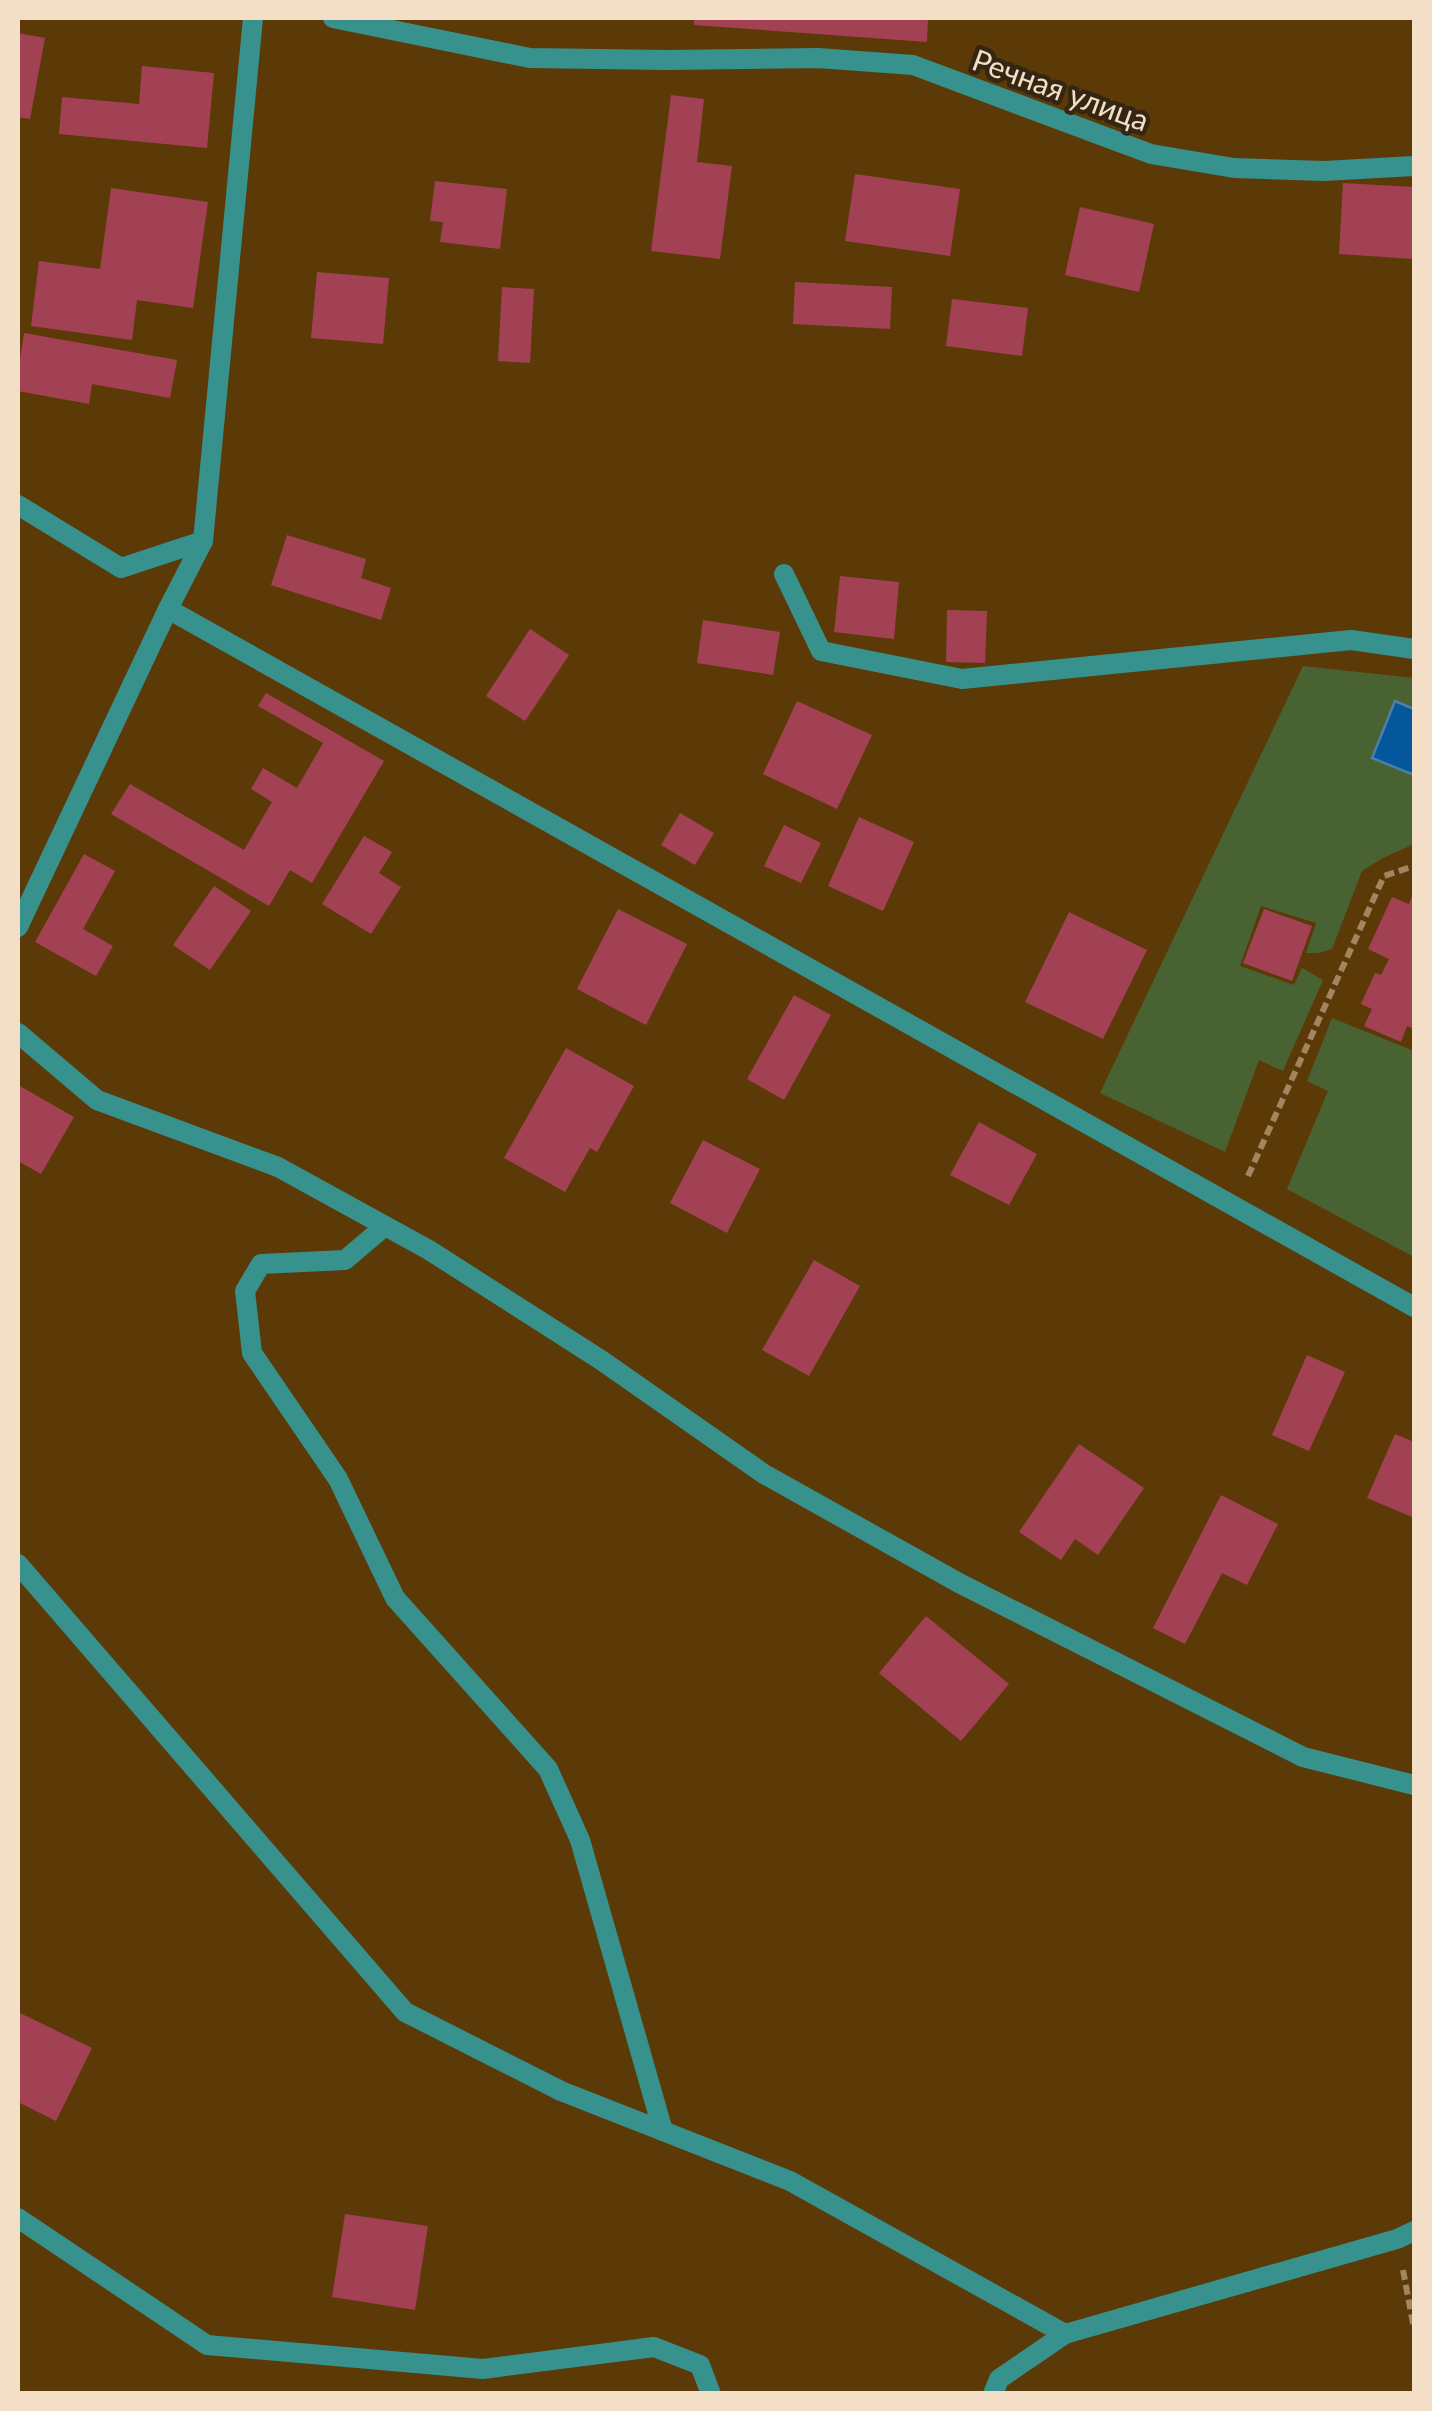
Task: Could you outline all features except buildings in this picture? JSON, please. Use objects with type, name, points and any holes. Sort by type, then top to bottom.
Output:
[{"type":"street","points":[[18,927],[168,608],[204,541],[253,18]]},
{"type":"street","name":"Речная улица","points":[[333,18],[530,58],[818,58],[913,65],[1151,154],[1234,168],[1324,171],[1414,166]]},
{"type":"street","points":[[18,505],[121,568],[204,541]]},
{"type":"street","points":[[784,574],[821,651],[962,679],[1352,640],[1414,649]]},
{"type":"street","points":[[168,608],[1414,1307]]},
{"type":"street","points":[[18,1033],[97,1100],[278,1166],[429,1250],[601,1360],[764,1474],[960,1583],[1303,1757],[1414,1785]]},
{"type":"street","points":[[385,1226],[345,1260],[262,1264],[245,1291],[252,1353],[338,1478],[396,1598],[548,1770],[580,1840],[663,2132]]},
{"type":"street","points":[[18,1564],[405,2012],[561,2091],[790,2181],[1065,2334]]},
{"type":"street","points":[[18,2218],[207,2345],[483,2369],[654,2347],[700,2365],[711,2394]]},
{"type":"street","points":[[993,2394],[999,2380],[1065,2334],[1406,2235]]},
{"type":"path","points":[[1248,1176],[1384,876],[1414,866]]},
{"type":"path","points":[[1406,2235],[1414,2330]]},
{"type":"green space","points":[[1303,666],[1414,678],[1414,844],[1362,871],[1332,949],[1306,953],[1316,923],[1261,906],[1240,966],[1294,985],[1302,968],[1323,980],[1283,1071],[1259,1060],[1225,1152],[1100,1093]]},
{"type":"green space","points":[[1332,1018],[1414,1051],[1414,1257],[1287,1189],[1328,1091],[1307,1081]]},
{"type":"water","points":[[1395,701],[1414,709],[1414,775],[1372,758]]}]
